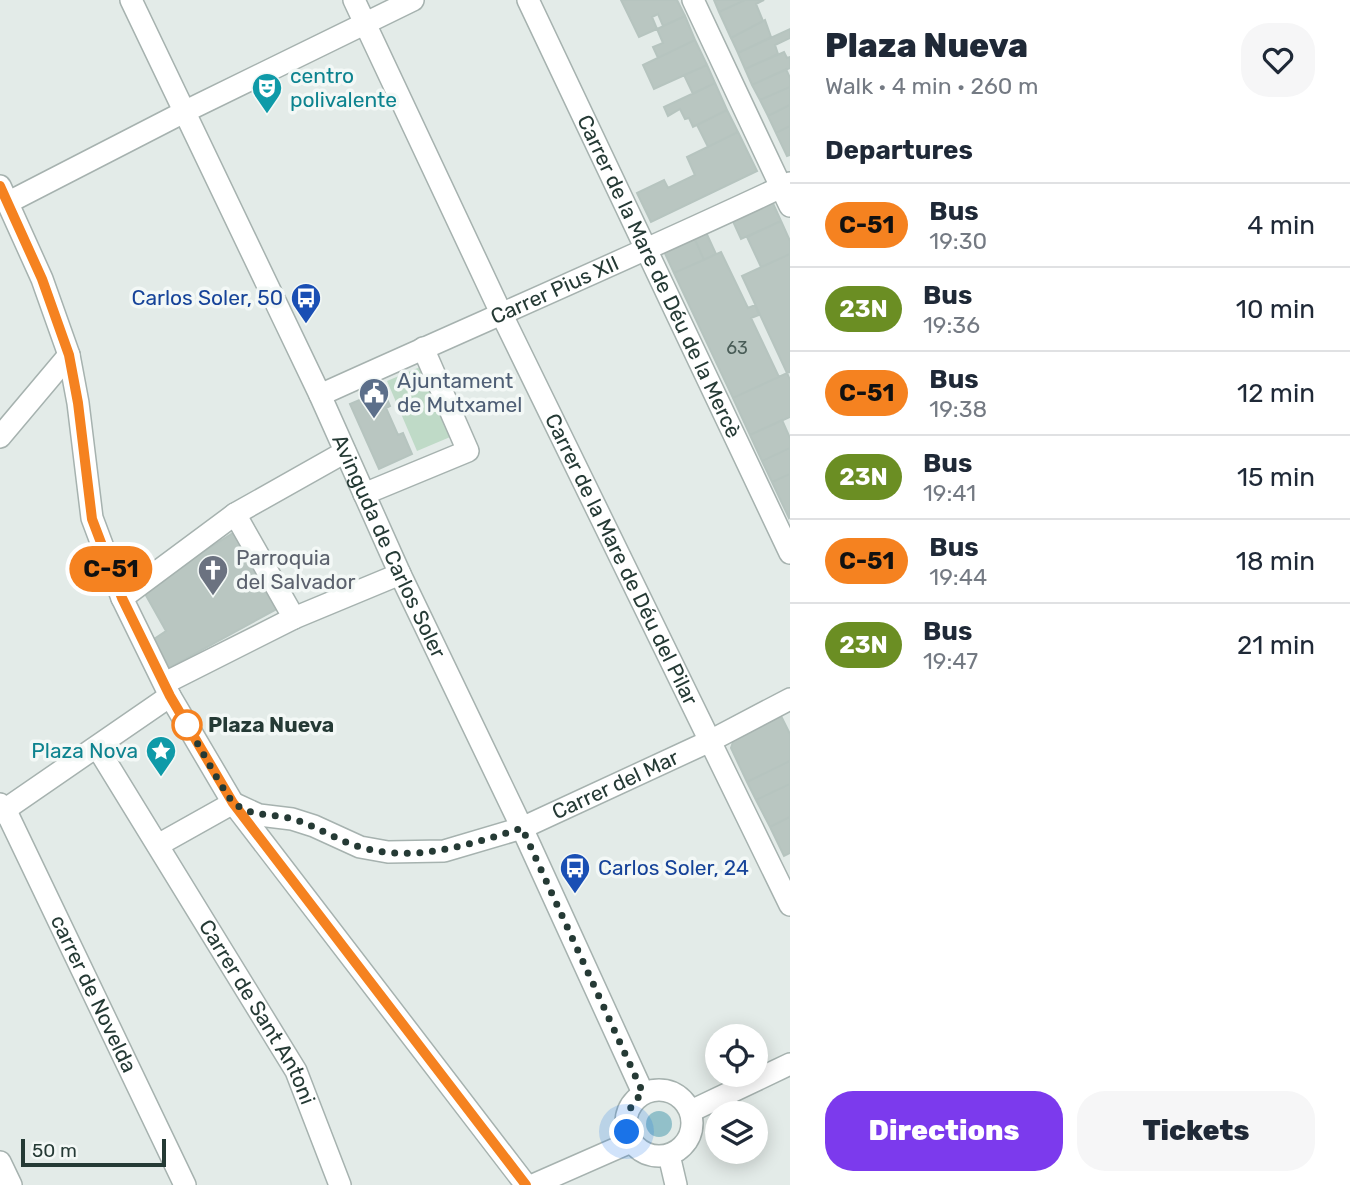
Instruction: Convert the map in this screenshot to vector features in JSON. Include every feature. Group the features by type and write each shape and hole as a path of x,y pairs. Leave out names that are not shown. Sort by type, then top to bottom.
{"street":[{"name":"Avinguda de Carlos Soler","path":"131,0 320,395 400,574 522,828 643,1093"},
{"name":"Carrer de la Mare de Déu del Pilar","path":"354,0 501,313 790,905"},
{"path":"413,0 184,112 4,194 42,279 69,355 78,403 92,519 122,598 168,690 233,803 526,1185"},
{"name":"Carrer de la Mare de Déu de la Mercè","path":"528,0 790,554"},
{"path":"693,0 787,192"},
{"name":"Carrer Pius XII","path":"320,395 501,313 787,192"},
{"path":"364,494 468,451 423,348"},
{"path":"0,437 69,355"},
{"path":"122,598 235,514 345,452"},
{"path":"235,514 294,618"},
{"path":"2,808 97,747 168,690 294,618 400,574"},
{"name":"Carrer del Mar","path":"233,803 259,815 292,818 360,847 388,852 444,851 522,828 710,741 790,699"},
{"name":"Carrer de Sant Antoni","path":"97,747 296,1071 340,1185"},
{"path":"158,845 233,803"},
{"name":"carrer de Novelda","path":"2,808 185,1185"},
{"path":"691,1111 790,1064"},
{"path":"665,1090 676,1094 685,1101 691,1111 691,1136 682,1148 668,1155 654,1156 641,1152 631,1142 627,1132 628,1110 643,1093 665,1090"},
{"path":"533,1185 631,1142"},
{"path":"668,1155 676,1185"},
{"path":"0,1162 11,1185"}],"green space":[{"path":"432,362 462,432 417,451 387,381"}],"water":[{"path":"659,1111 668,1115 672,1124 668,1133 659,1137 650,1133 646,1124 650,1115"}],"building":[{"path":"621,0 677,0 685,16 663,26 658,14 652,17 657,29 639,37"},
{"path":"714,0 745,0 719,12"},
{"path":"745,0 764,0 756,4 763,21 731,38 719,12"},
{"path":"685,16 695,40 658,58 653,47 663,43 657,29"},
{"path":"765,20 771,37 738,53 731,38"},
{"path":"790,29 790,38 775,45 778,54 745,69 738,53"},
{"path":"695,40 707,65 654,89 643,65"},
{"path":"784,52 787,58 790,57 790,68 752,85 745,69"},
{"path":"707,65 715,83 693,94 684,75"},
{"path":"786,69 790,87 760,100 752,85"},
{"path":"715,83 727,110 693,127 680,109 668,116 664,107"},
{"path":"790,87 790,105 768,116 760,100"},
{"path":"790,105 790,126 776,133 768,116"},
{"path":"727,110 738,132 708,147 697,125"},
{"path":"790,126 790,155 787,156 776,133"},
{"path":"738,132 757,171 651,222 637,193 664,180 668,188 695,175 687,157"},
{"path":"771,199 781,221 741,239 731,217"},
{"path":"781,221 790,241 790,254 761,267 747,237"},
{"path":"704,228 716,254 704,260 692,233"},
{"path":"692,233 704,260 674,273 662,247"},
{"path":"721,252 748,308 755,305 759,315 751,318 779,377 733,398 674,273"},
{"path":"790,254 790,372 787,373 742,276"},
{"path":"787,373 790,380 790,417 750,435 733,398"},
{"name":"Ajuntament de Mutxamel","path":"383,390 390,406 386,408 398,435 403,433 412,454 379,469 350,404"},
{"path":"782,420 790,438 790,448 762,461 750,435"},
{"path":"790,448 790,474 772,482 762,461"},
{"path":"790,474 790,517 789,518 772,482"},
{"name":"Parroquia del Salvador","path":"241,528 284,605 169,668 154,639 166,631 143,590"},
{"path":"781,716 790,734 790,761 747,782 731,748 734,739"},
{"path":"790,761 790,784 756,800 747,782"},
{"path":"790,784 790,817 770,827 756,800"},
{"path":"790,817 790,853 784,856 770,827"}],"bus line":[{"name":"C-51","path":"0,186 42,279 69,355 78,403 92,519 122,598 170,696 233,803 526,1185"}],"place":[{"name":"centro polivalente","path":"267,115"},
{"name":"Carlos Soler, 50","path":"306,325"},
{"name":"Ajuntament de Mutxamel","path":"374,420"},
{"name":"Parroquia del Salvador","path":"213,597"},
{"name":"Plaza Nueva","path":"187,725"},
{"name":"Plaza Nova","path":"161,778"},
{"name":"Carlos Soler, 24","path":"575,895"}],"route":[{"path":"187,725 183,718 233,803 259,815 292,818 360,847 388,852 444,851 522,828 643,1093 628,1110 627,1132"}]}
